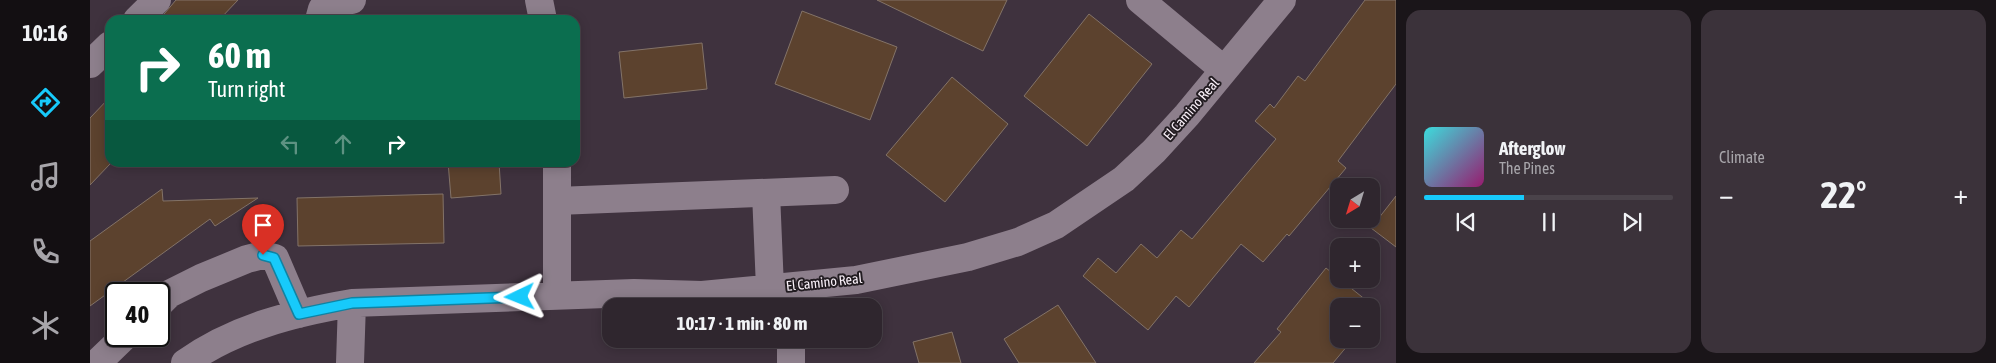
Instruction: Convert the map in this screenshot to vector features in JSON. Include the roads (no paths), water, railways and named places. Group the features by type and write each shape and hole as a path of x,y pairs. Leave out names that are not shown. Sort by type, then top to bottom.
{"street":[{"path":"142,15 157,0"},
{"path":"321,15 322,8 332,3 352,0"},
{"path":"539,0 542,15"},
{"path":"1140,0 1224,70"},
{"name":"El Camino Real","path":"185,363 205,349 230,336 299,314 352,303 634,293 702,295 783,294 968,257 1018,242 1056,225 1124,179 1154,151 1282,0"},
{"path":"90,64 105,50"},
{"path":"557,295 558,167"},
{"path":"557,202 835,190"},
{"path":"766,193 783,294"},
{"path":"170,294 201,278 263,255 274,258 299,314"},
{"path":"350,363 352,303"},
{"path":"97,363 114,347"},
{"path":"791,348 791,363"}]}
